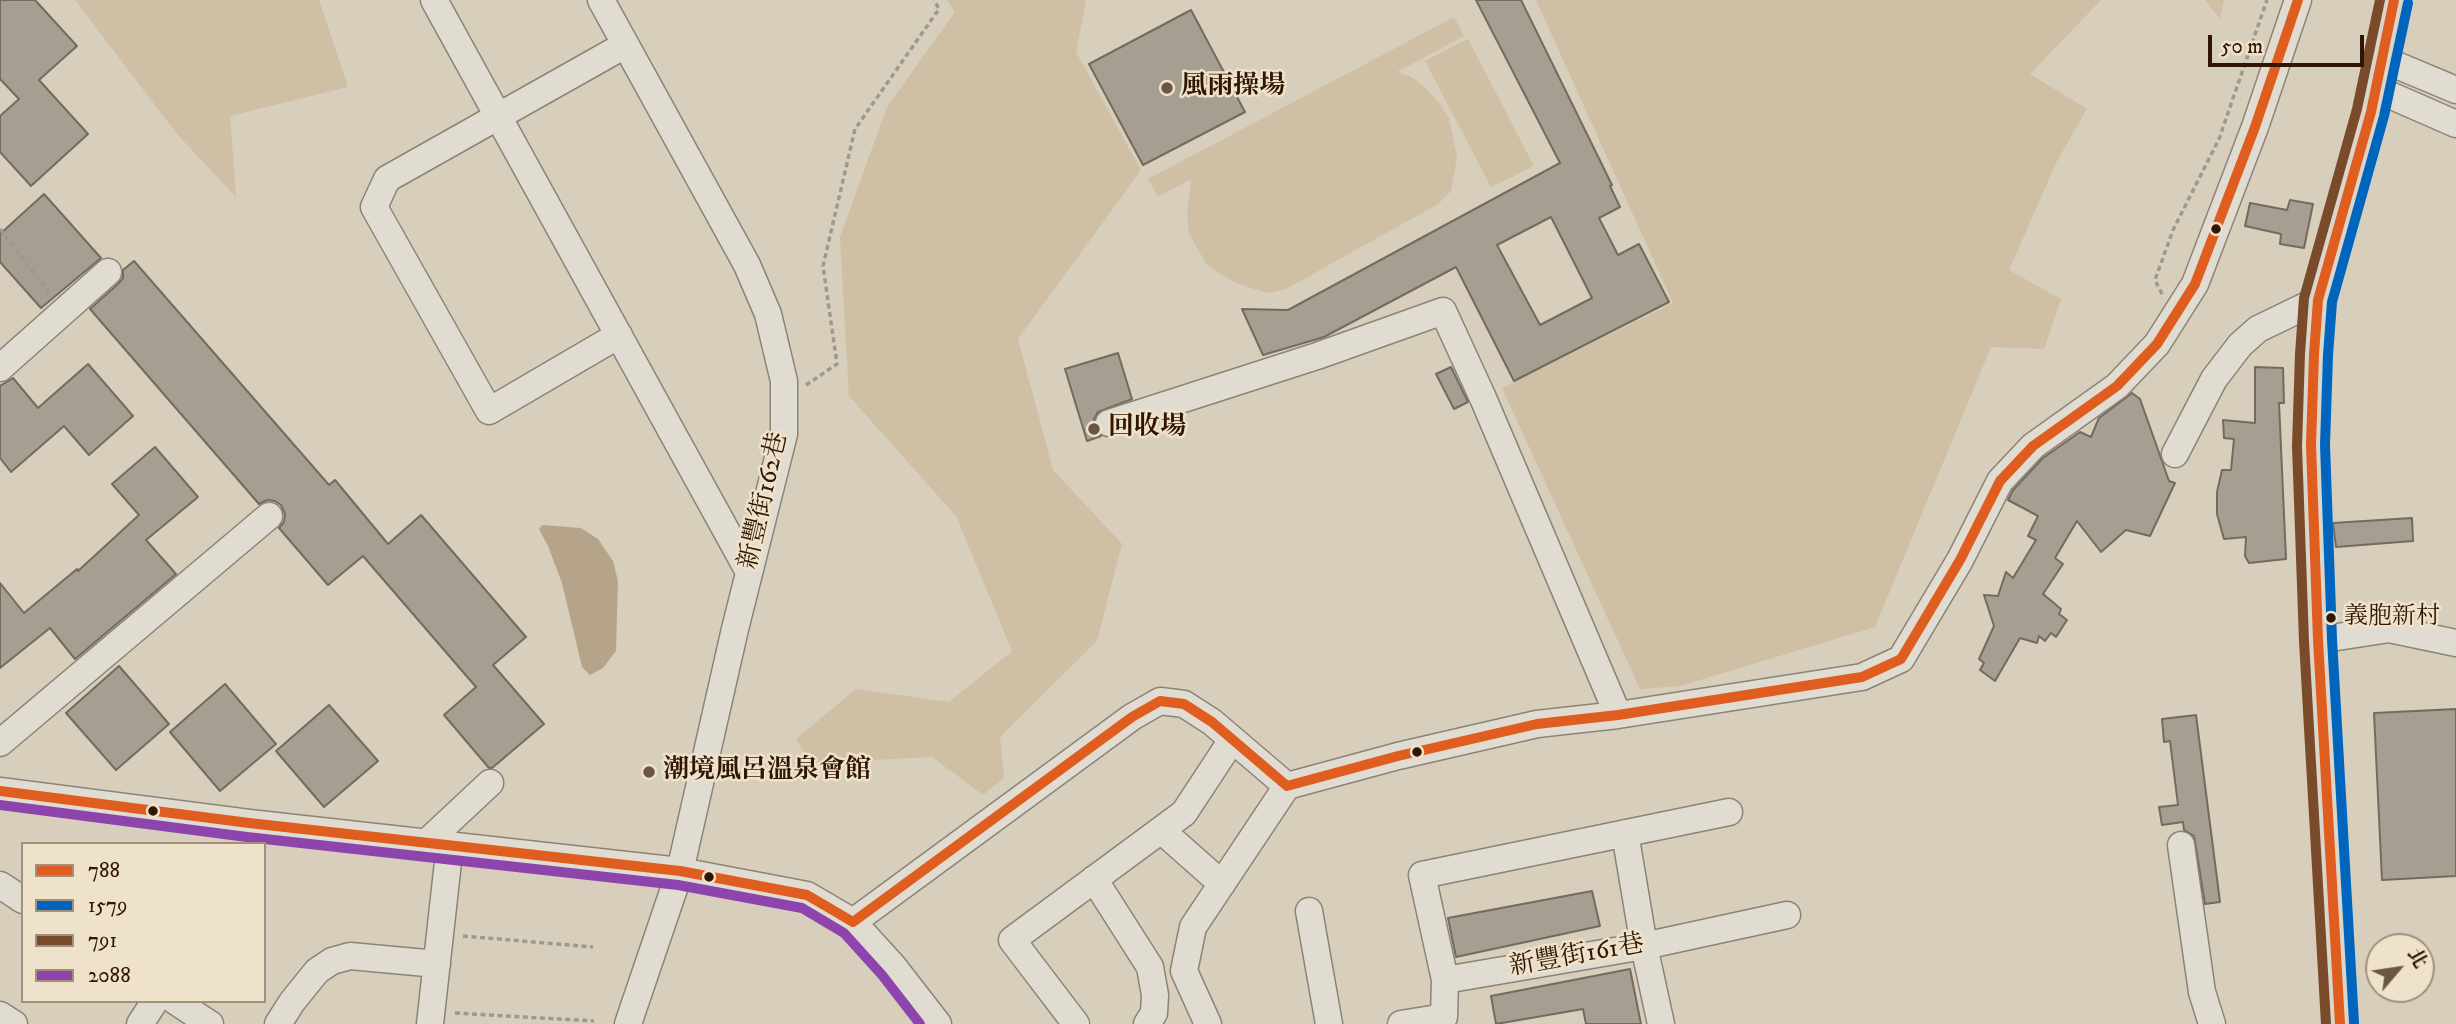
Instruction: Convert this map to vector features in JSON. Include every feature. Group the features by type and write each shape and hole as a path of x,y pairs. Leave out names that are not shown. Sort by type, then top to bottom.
{"main road":[{"path":"2340,1024 2318,640 2311,445 2318,300 2379,74 2394,0"}],"street":[{"path":"434,0 749,572"},
{"name":"新豐街162巷","path":"601,0 747,265 768,314 784,381 783,434 680,871 628,1024"},
{"path":"1208,1024 1184,971 1193,928 1287,786 1398,756 1537,724 1618,715 1862,677 1900,659 1960,560 2000,481 2033,446 2117,386 2157,344 2195,284 2255,127 2298,0"},
{"path":"619,335 489,411 374,207 387,179 625,45"},
{"path":"2379,74 2456,90"},
{"path":"2379,74 2456,124"},
{"path":"0,368 108,272"},
{"path":"2175,454 2214,379 2240,345 2258,329 2318,300"},
{"path":"1109,423 1317,356 1443,311 1483,398 1618,715"},
{"path":"0,743 269,516"},
{"path":"2318,640 2389,629 2456,643"},
{"path":"853,922 1132,717 1160,701 1184,704 1212,722 1287,786"},
{"path":"1076,1024 1012,940 1184,813 1232,740"},
{"path":"431,1018 440,934 439,843 490,783"},
{"path":"0,791 246,833 439,843 680,871 807,895 853,922 893,966 938,1024"},
{"path":"1401,1024 1446,1020 1445,980 1422,875 1728,812"},
{"path":"1161,830 1222,884"},
{"path":"1625,833 1644,946 1661,1024"},
{"path":"2181,845 2202,992 2212,1024"},
{"path":"1094,879 1150,967 1156,995 1154,1013 1147,1024"},
{"path":"0,885 21,899"},
{"path":"1309,911 1329,1024"},
{"name":"新豐街161巷","path":"1445,980 1644,946 1787,915"},
{"path":"278,1024 317,971 332,961 350,956 437,964"},
{"path":"140,1024 154,1003"},
{"path":"178,1003 210,1024"},
{"path":"0,1015 14,1024"}],"path":[{"path":"784,400 837,364 823,266 855,129 939,9 934,0"},
{"path":"2173,318 2155,280 2173,230 2219,139 2267,0"},
{"path":"0,229 64,311"},
{"path":"440,934 593,947"},
{"path":"431,1018 594,1021"}],"shaded area":[{"path":"75,0 319,0 348,87 230,116 236,197 177,134"},
{"path":"947,0 1086,0 1076,52 1141,170 1018,339 1053,470 1122,544 1097,641 1000,737 1004,778 983,795 932,757 810,763 796,739 856,689 949,702 1012,651 956,516 849,396 840,237 887,107 955,12"},
{"path":"1536,0 2101,0 2030,74 2087,109 2057,161 2009,270 2061,299 2044,349 1991,347 1875,627 1680,686 1640,689 1502,388 1673,303"},
{"path":"2205,0 2224,0 2220,19"},
{"path":"1454,17 1464,36 1397,72 1410,76 1425,87 1449,119 1457,157 1451,191 1438,204 1286,289 1269,293 1251,288 1235,283 1207,265 1189,234 1187,213 1191,179 1158,197 1148,179"},
{"path":"1468,39 1534,166 1491,187 1425,61"},
{"path":"542,525 581,528 598,539 613,561 618,581 616,651 603,668 590,675 582,667 562,583 539,529"}],"building":[{"path":"0,0 35,0 77,46 39,80 88,134 31,186 0,152 0,116 19,99 0,79"},
{"path":"1476,0 1521,0 1612,185 1610,186 1620,207 1599,218 1618,255 1639,244 1669,302 1514,381 1456,267 1324,337 1263,355 1242,309 1288,310 1560,163","holes":["1551,217 1592,298 1540,325 1497,245"]},
{"name":"風雨操場","path":"1191,10 1245,112 1143,165 1089,64"},
{"path":"44,194 101,258 41,308 0,262 0,234"},
{"path":"2290,200 2313,204 2304,248 2280,244 2281,234 2245,226 2250,203 2287,210"},
{"path":"134,261 329,485 335,480 388,544 421,515 526,637 493,665 544,724 492,768 489,768 444,715 476,687 363,556 328,585 279,528 284,522 285,514 281,505 267,500 259,504 90,309 118,284 123,278 123,270"},
{"path":"1118,353 1132,399 1098,412 1094,427 1101,436 1087,441 1065,369"},
{"path":"88,364 133,416 89,455 64,426 11,472 0,458 0,386 13,378 38,408"},
{"path":"1451,367 1468,402 1454,409 1436,374"},
{"path":"2255,367 2283,368 2284,403 2279,403 2286,559 2249,563 2245,556 2246,537 2224,539 2217,514 2217,492 2222,470 2231,470 2234,439 2224,438 2223,420 2255,423"},
{"path":"2132,393 2140,399 2169,481 2175,483 2150,536 2126,530 2101,552 2077,521 2055,558 2063,564 2043,594 2061,609 2059,614 2067,620 2056,637 2051,633 2045,641 2039,636 2037,643 2020,638 1995,681 1980,670 1984,663 1979,659 1994,626 1984,595 1998,596 2006,572 2013,578 2036,540 2028,536 2038,516 2008,500 2013,490 2043,458 2080,432 2091,437 2099,418"},
{"path":"155,447 198,497 146,540 176,574 75,659 50,628 0,668 0,583 24,613 77,569 78,571 139,515 112,484"},
{"path":"2412,518 2413,541 2336,547 2333,523"},
{"path":"119,666 169,724 116,770 66,713"},
{"path":"225,684 276,744 220,791 170,732"},
{"path":"329,705 378,761 324,807 276,751"},
{"path":"2456,709 2456,876 2382,880 2374,713"},
{"path":"2196,715 2220,902 2205,904 2194,836 2184,830 2183,822 2162,825 2159,807 2178,805 2170,741 2164,742 2162,719"},
{"path":"1592,891 1600,926 1456,957 1448,918"},
{"path":"1630,969 1641,1024 1586,1024 1583,1009 1496,1024 1491,996"}],"transit line":[{"name":"788","path":"853,922 1132,717 1160,701 1184,704 1212,722 1287,786 1398,756 1537,724 1618,715 1862,677 1901,659 1960,560 2000,481 2033,446 2117,386 2157,344 2195,284 2255,127 2298,0"},
{"name":"791","path":"2326,1024 2304,641 2297,446 2300,354 2304,298 2357,109 2380,0"},
{"name":"788","path":"2340,1024 2318,640 2311,445 2314,354 2318,300 2371,112 2394,0"},
{"name":"1579","path":"2354,1023 2332,639 2325,445 2328,355 2332,302 2384,116 2408,3"},
{"name":"788","path":"0,791 249,823 680,871 807,895 853,922"},
{"name":"2088","path":"0,805 247,837 678,885 802,908 844,933 882,975 920,1024"}],"place":[{"name":"風雨操場","path":"1167,88"},
{"name":"回收場","path":"1094,429"},
{"name":"義胞新村","path":"2331,618"},
{"name":"潮境風呂溫泉會館","path":"649,772"}]}
